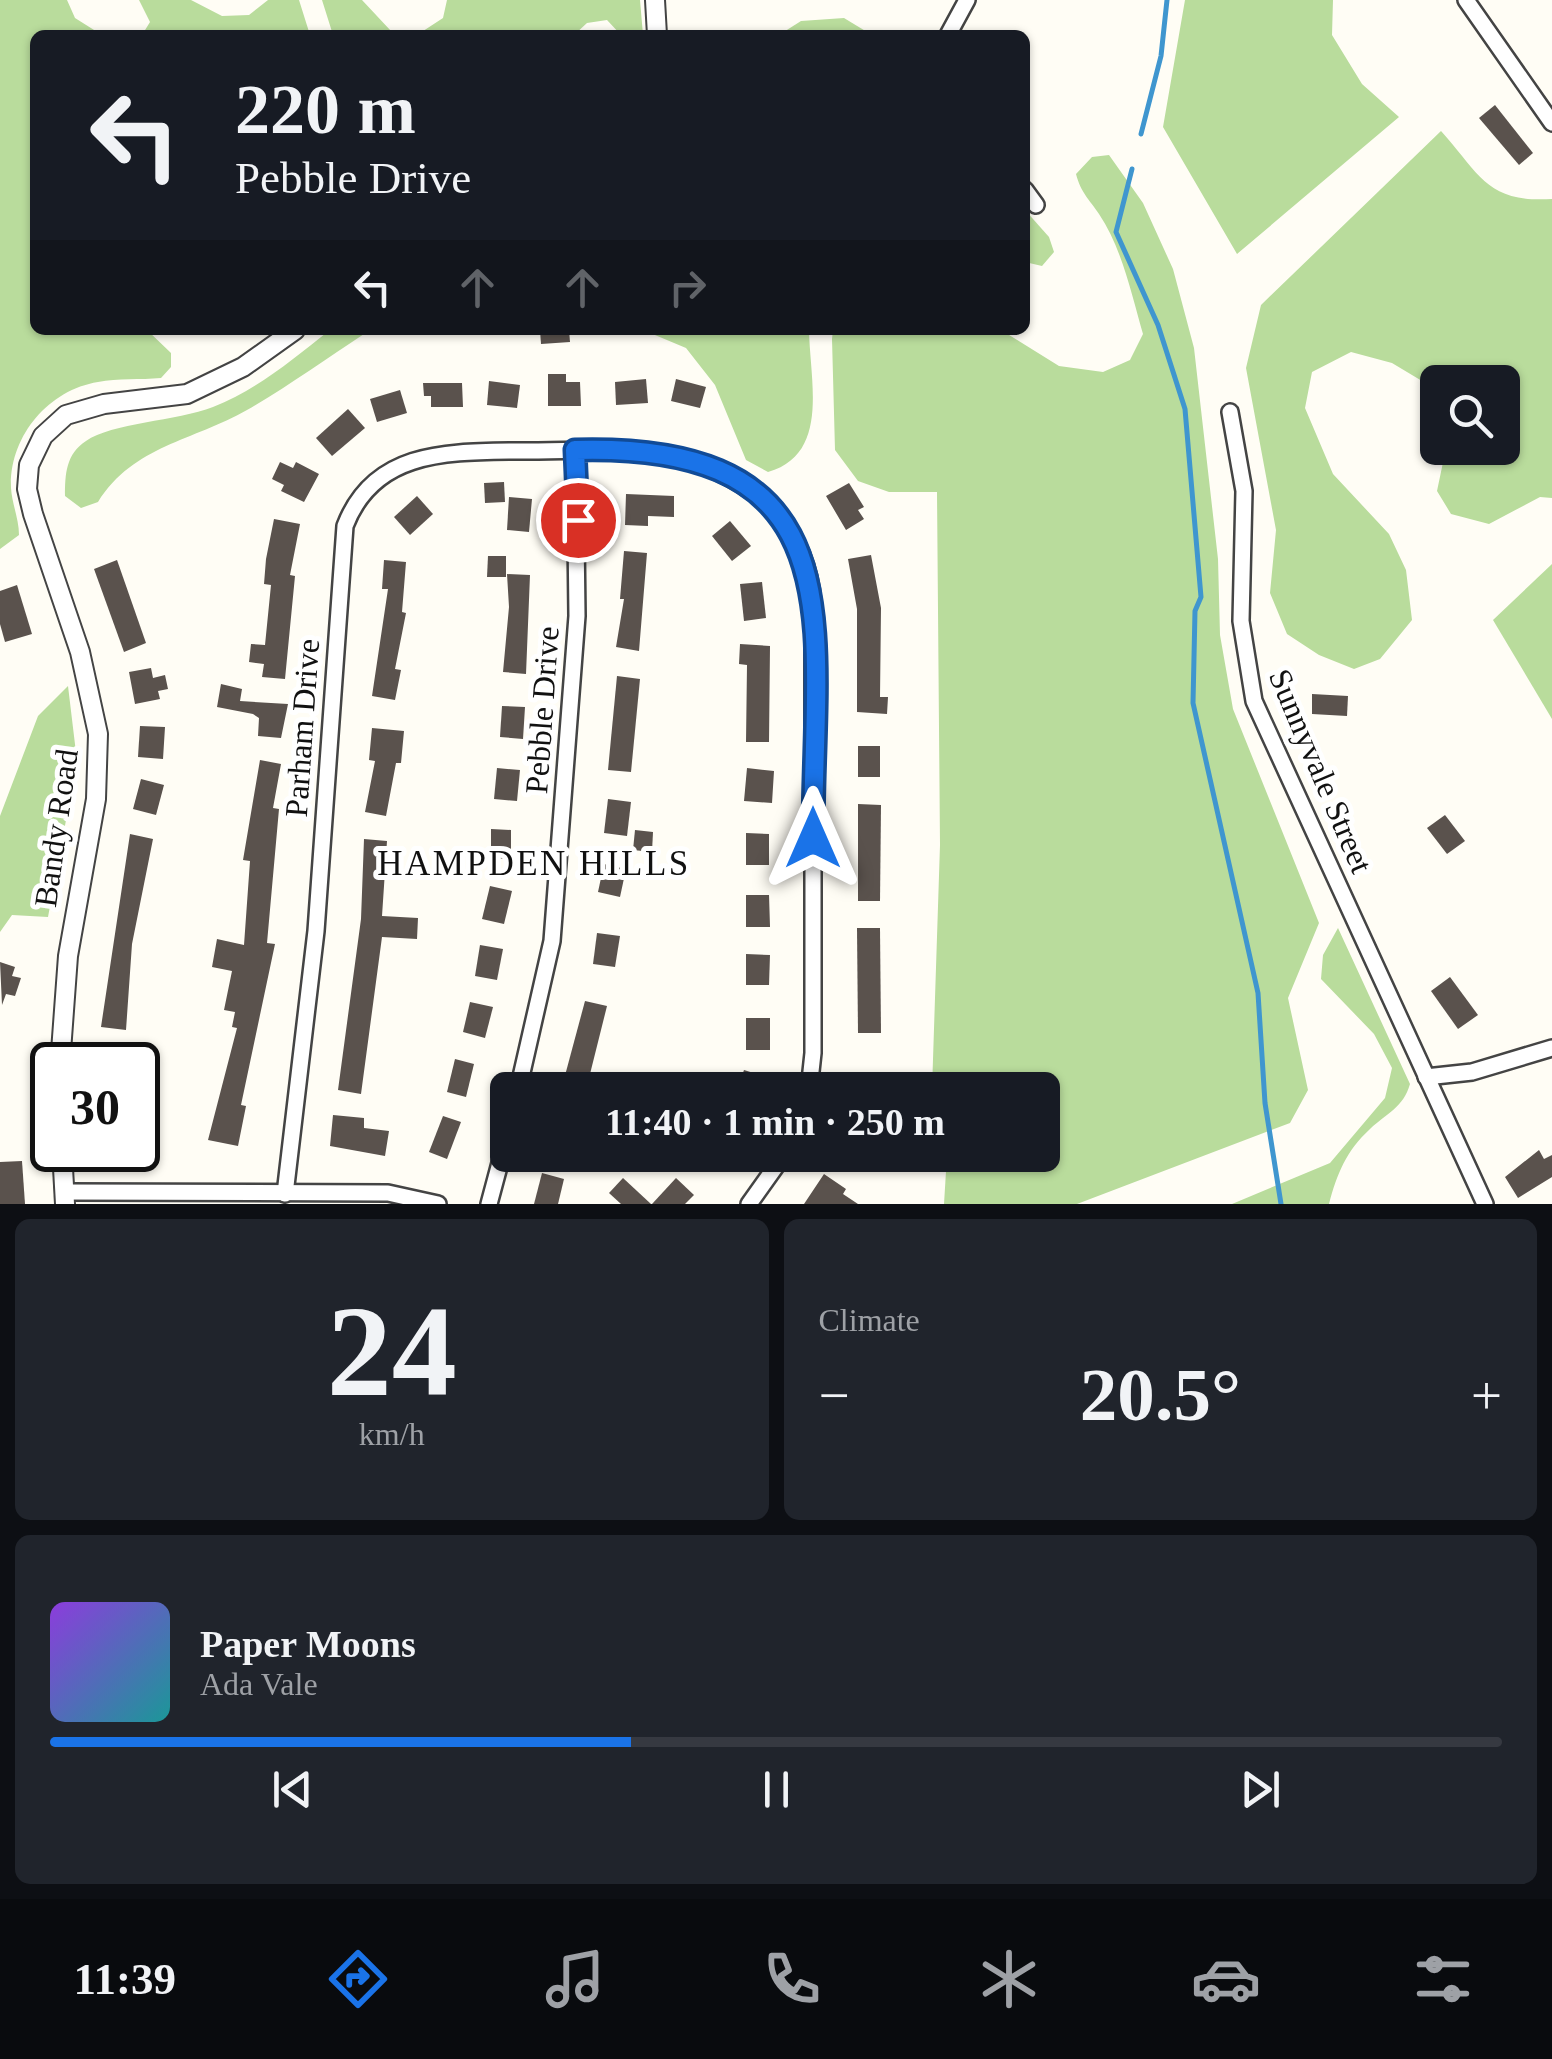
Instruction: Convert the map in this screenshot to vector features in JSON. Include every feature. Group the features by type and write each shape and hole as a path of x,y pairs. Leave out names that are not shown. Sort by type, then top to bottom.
{"street":[{"path":"655,0 657,30"},
{"path":"951,30 967,0"},
{"path":"1466,0 1552,123"},
{"path":"1030,197 1036,205"},
{"name":"Bandy Road","path":"62,1042 68,956 96,799 98,734 80,652 27,489 34,452 42,436 66,415 104,404 187,394 243,367 288,335"},
{"name":"Sunnyvale Street","path":"1230,412 1244,491 1241,622 1254,701 1485,1204"},
{"name":"Pebble Drive","path":"522,1072 552,941 577,616 575,450"},
{"name":"Parham Drive","path":"285,1194 316,931 342,547 352,509 384,474 422,455 575,450 659,452 719,470 767,502 793,535 805,562 813,603 810,1072"},
{"path":"1426,1078 1472,1072 1552,1048"},
{"path":"63,1172 65,1198 388,1193 438,1204"},
{"path":"489,1204 498,1172"},
{"path":"749,1204 772,1172"}],"green space":[{"path":"0,0 67,0 75,18 94,30 30,30 30,335 152,335 171,353 171,367 161,378 106,381 80,387 63,395 35,419 24,434 12,469 19,535 0,549"},
{"path":"139,0 191,0 222,16 249,15 268,0 299,0 308,30 145,30 150,22"},
{"path":"322,0 362,0 390,30 331,30"},
{"path":"447,0 640,0 643,30 616,30 607,20 587,23 579,30 425,30 443,18"},
{"path":"1185,0 1333,0 1332,35 1362,84 1399,117 1237,254 1163,127"},
{"path":"844,18 864,30 787,30 801,21"},
{"path":"1441,131 1486,183 1498,191 1530,199 1552,199 1552,498 1540,497 1489,524 1451,514 1437,491 1442,465 1520,465 1520,365 1420,365 1420,380 1392,363 1351,352 1312,372 1305,408 1333,474 1389,534 1406,570 1412,620 1380,659 1354,669 1319,655 1287,634 1270,593 1276,530 1246,368 1261,305"},
{"path":"1109,155 1143,203 1173,269 1194,348 1218,559 1220,635 1233,709 1319,923 1288,998 1308,1090 1290,1123 1077,1204 944,1204 946,1172 1060,1172 1060,1072 933,1072 940,845 937,492 889,492 858,481 835,450 832,335 1009,335 1059,366 1103,372 1130,360 1143,334 1130,288 1114,242 1076,174 1092,157"},
{"path":"1030,216 1049,237 1054,252 1042,266 1030,263"},
{"path":"323,335 362,335 247,410 147,456 113,483 98,502 81,508 65,496 71,458 86,441 111,430 213,407 274,373"},
{"path":"655,335 809,335 812,414 801,450 788,463 768,472 746,460 715,385 686,348"},
{"path":"1552,564 1552,719 1493,620"},
{"path":"68,686 77,761 48,917 12,915 0,932 0,816 38,716"},
{"path":"1338,928 1410,1084 1407,1092 1399,1105 1370,1129 1349,1154 1329,1204 1232,1204 1330,1163 1385,1098 1392,1068 1374,1034 1321,979 1323,955"}],"building":[{"path":"1495,105 1533,153 1519,165 1479,118"},
{"path":"540,335 569,335 570,342 541,344"},
{"path":"548,374 566,374 566,382 580,382 581,406 548,406"},
{"path":"646,379 648,403 616,405 615,382"},
{"path":"676,379 706,387 700,408 671,401"},
{"path":"489,381 520,385 517,408 487,405"},
{"path":"423,383 462,383 463,407 431,407 431,396 424,396"},
{"path":"400,390 407,413 377,422 370,399"},
{"path":"348,409 365,428 332,456 316,438"},
{"path":"280,462 293,468 296,462 319,474 304,502 281,491 284,485 272,479"},
{"path":"504,482 505,502 485,503 484,483"},
{"path":"849,483 864,507 858,510 864,519 846,530 826,496"},
{"path":"626,494 674,496 674,517 648,516 648,526 625,525"},
{"path":"417,496 433,514 410,535 394,517"},
{"path":"509,497 532,499 529,532 507,530"},
{"path":"274,519 300,524 290,575 295,576 285,679 262,677 264,664 249,662 251,644 265,645 271,585 264,584"},
{"path":"730,521 751,546 732,561 712,536"},
{"path":"624,551 647,553 639,651 616,647 624,599 620,599"},
{"path":"871,555 881,608 880,697 888,697 887,714 857,712 857,609 848,559"},
{"path":"488,556 506,556 506,577 487,577"},
{"path":"117,560 146,643 124,652 94,569"},
{"path":"384,560 406,562 402,612 406,613 395,669 401,670 395,700 372,696 388,589 382,589"},
{"path":"507,574 530,575 526,674 503,672 509,607"},
{"path":"762,582 766,618 744,621 740,584"},
{"path":"17,585 32,634 5,642 0,624 0,591"},
{"path":"740,644 770,646 769,742 746,742 747,665 739,664"},
{"path":"151,668 153,678 165,675 168,689 158,691 160,699 135,704 129,672"},
{"path":"617,676 640,679 631,772 608,770"},
{"path":"221,684 242,689 240,701 288,704 281,738 258,736 259,718 253,714 217,707"},
{"path":"1312,694 1348,696 1347,716 1312,714"},
{"path":"502,706 525,707 523,739 500,737"},
{"path":"140,726 165,727 163,759 138,757"},
{"path":"372,728 404,731 401,763 396,763 386,816 365,812 375,761 369,760"},
{"path":"858,746 880,746 880,777 858,777"},
{"path":"260,760 281,764 273,808 279,809 267,943 275,944 241,1105 246,1106 238,1146 208,1140 237,1028 232,1027 235,1012 224,1010 232,971 212,967 217,939 244,945 250,861 243,860"},
{"path":"497,768 520,770 517,801 494,799"},
{"path":"747,768 774,771 772,803 744,801"},
{"path":"141,779 164,785 156,815 133,809"},
{"path":"608,799 631,802 627,836 604,833"},
{"path":"858,804 881,805 880,901 858,901"},
{"path":"1445,815 1465,841 1447,854 1427,828"},
{"path":"491,829 511,830 511,859 491,858"},
{"path":"635,830 653,832 652,852 633,850"},
{"path":"746,833 769,834 769,865 746,865"},
{"path":"130,834 153,839 132,944 126,1030 101,1027"},
{"path":"364,839 387,841 382,916 418,918 417,939 382,937 361,1094 338,1090 361,919"},
{"path":"604,864 626,869 620,897 598,892"},
{"path":"490,886 512,891 504,924 482,919"},
{"path":"746,895 769,895 770,927 746,927"},
{"path":"857,928 880,928 881,1033 858,1033"},
{"path":"597,933 620,936 615,967 593,964"},
{"path":"480,945 503,949 497,980 475,976"},
{"path":"746,954 770,955 769,985 746,985"},
{"path":"0,962 15,967 12,976 21,978 15,996 6,994 2,1005"},
{"path":"1450,977 1478,1015 1458,1029 1431,991"},
{"path":"585,1001 607,1006 590,1072 566,1072"},
{"path":"470,1002 493,1007 485,1038 463,1032"},
{"path":"746,1018 770,1018 770,1050 746,1050"},
{"path":"455,1059 474,1064 466,1097 447,1092"},
{"path":"333,1115 364,1118 364,1128 389,1131 385,1156 330,1146"},
{"path":"443,1116 461,1122 447,1159 429,1152"},
{"path":"1539,1150 1544,1159 1552,1155 1552,1177 1518,1198 1505,1177"},
{"path":"22,1161 25,1204 0,1204 0,1162"},
{"path":"542,1173 564,1179 558,1204 534,1204"},
{"path":"824,1174 846,1189 843,1194 858,1204 804,1204"},
{"path":"623,1178 651,1204 621,1204 609,1193"},
{"path":"676,1178 694,1195 685,1204 652,1204"}],"waterway":[{"path":"1141,134 1161,56 1167,0"},
{"path":"1132,169 1116,232 1158,325 1185,409 1201,597 1195,611 1193,703 1258,993 1265,1103 1281,1204"}],"district":[{"name":"HAMPDEN HILLS","path":"534,863"}],"route":[{"path":"578,520 575,450 628,449 689,460 741,481 778,514 793,535 812,584 813,838"}]}
